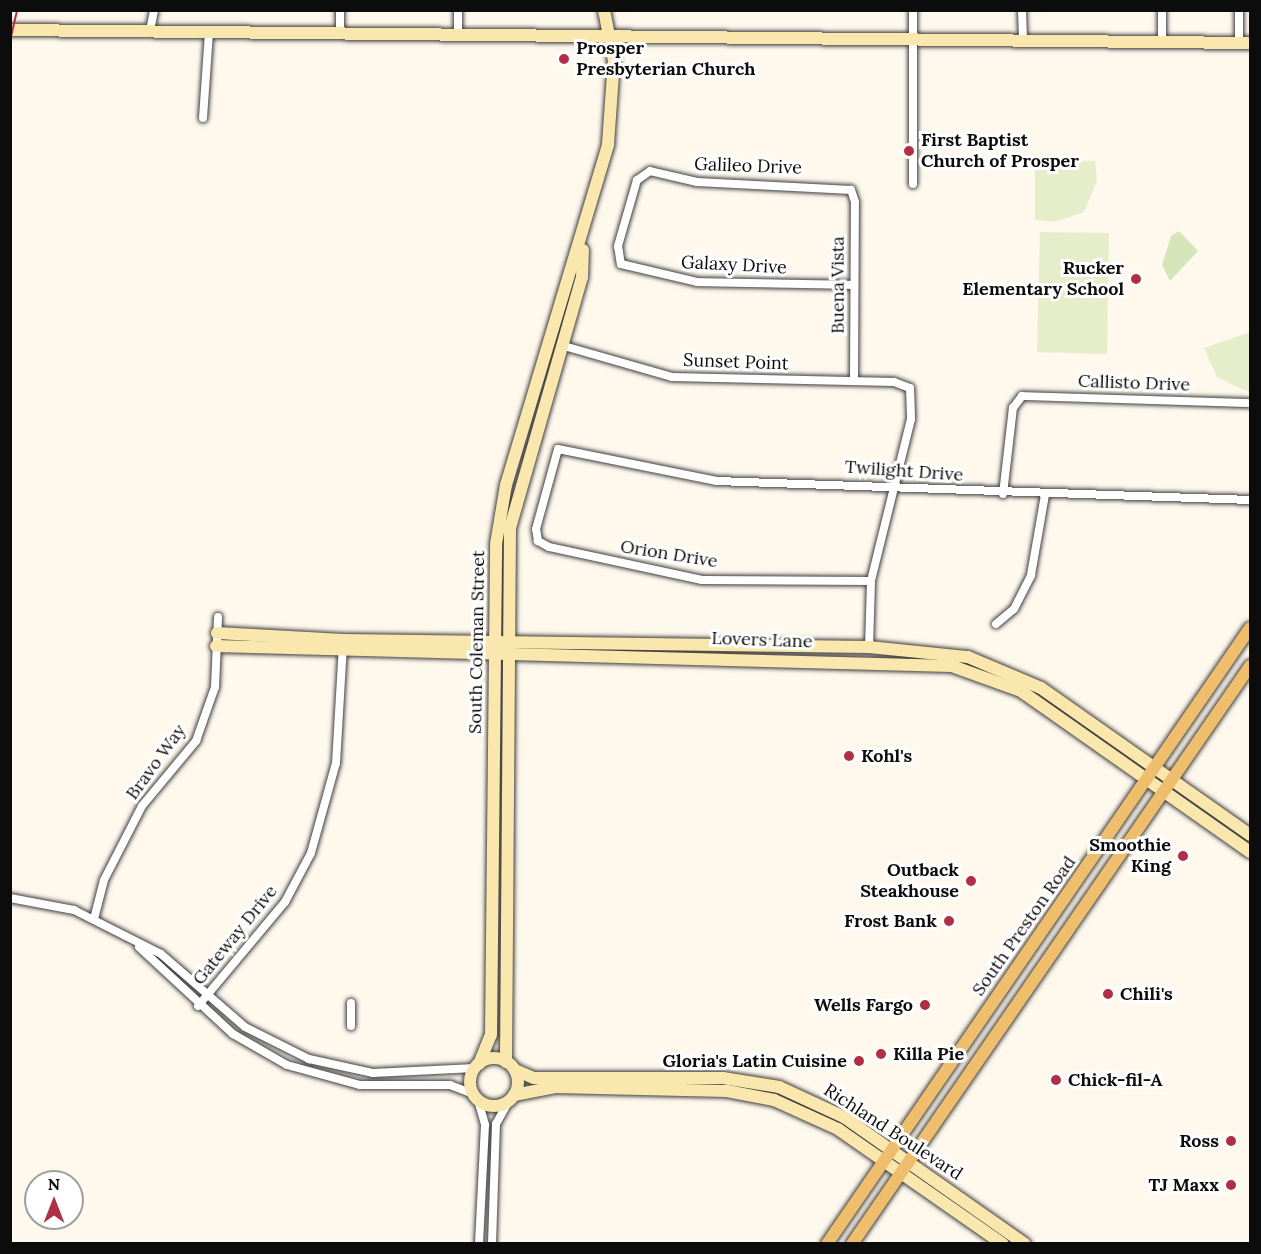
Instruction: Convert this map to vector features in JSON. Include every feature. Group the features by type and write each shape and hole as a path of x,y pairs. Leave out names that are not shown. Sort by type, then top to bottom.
{"main road":[{"name":"South Preston Road","path":"827,1244 1251,628"},
{"name":"South Preston Road","path":"852,1244 1251,666"}],"street":[{"path":"150,31 154,10"},
{"path":"340,10 340,35"},
{"path":"458,10 458,36"},
{"name":"South Coleman Street","path":"477,1066 490,1035 496,544 506,485 584,231 614,110 611,36 604,10"},
{"path":"913,10 913,184"},
{"path":"1022,10 1023,39"},
{"path":"1162,10 1162,42"},
{"path":"10,30 1245,43 1239,10"},
{"path":"203,118 209,32"},
{"name":"Galileo Drive","path":"617,259 637,180 644,172 697,182 837,185 851,190"},
{"name":"Buena Vista","path":"851,190 854,381"},
{"name":"South Coleman Street","path":"510,1066 504,982 510,528 582,277 584,231"},
{"name":"Galaxy Drive","path":"617,259 640,271 697,282 854,285"},
{"path":"550,341 564,346"},
{"name":"Sunset Point","path":"564,346 672,377 894,381 910,388 911,419 894,488"},
{"name":"Callisto Drive","path":"1004,494 1018,398 1251,403"},
{"name":"Twilight Drive","path":"538,541 558,449 717,481 1004,494 1251,500"},
{"path":"868,660 871,582 894,488"},
{"path":"996,624 1014,609 1031,575 1045,495"},
{"name":"Orion Drive","path":"538,541 597,559 702,580 871,582"},
{"name":"Bravo Way","path":"94,919 104,880 142,806 196,741 215,687 218,617"},
{"name":"Lovers Lane","path":"216,639 343,645 657,650 922,662 987,676 1021,690 1251,852"},
{"name":"Gateway Drive","path":"198,1006 285,902 311,853 336,763 343,645"},
{"name":"Lovers Lane","path":"657,650 869,647 958,655 1018,676 1251,836"},
{"path":"492,811 506,811"},
{"path":"10,897 94,919 139,947 198,1006 249,1045 302,1071 360,1085 450,1085 493,1106 511,1098"},
{"path":"139,947 161,954 206,996 261,1038 327,1065 384,1074 477,1066 494,1058 510,1066 511,1098 496,1124 498,1174 492,1244"},
{"path":"489,982 504,982"},
{"path":"351,1003 351,1026"},
{"path":"477,1066 476,1097 484,1174 479,1244"},
{"name":"Richland Boulevard","path":"510,1066 534,1078 629,1083 727,1092 774,1100 829,1124 1003,1244"},
{"name":"Richland Boulevard","path":"511,1098 555,1087 723,1078 779,1087 829,1108 1025,1244"},
{"path":"484,1174 498,1174"}],"green space":[{"path":"1039,160 1095,161 1097,181 1084,212 1055,222 1035,220 1035,165"},
{"path":"1179,231 1198,251 1170,281 1162,265 1171,236"},
{"path":"1040,232 1109,233 1107,354 1037,352"},
{"path":"1250,332 1250,390 1246,391 1217,377 1204,348"}],"railway":[{"path":"10,41 17,10"}],"place":[{"name":"Prosper Presbyterian Church","path":"564,59"},
{"name":"First Baptist Church of Prosper","path":"909,151"},
{"name":"Rucker Elementary School","path":"1136,279"},
{"name":"Kohl's","path":"849,756"},
{"name":"Smoothie King","path":"1183,856"},
{"name":"Outback Steakhouse","path":"971,881"},
{"name":"Frost Bank","path":"949,921"},
{"name":"Chili's","path":"1108,994"},
{"name":"Wells Fargo","path":"925,1005"},
{"name":"Killa Pie","path":"881,1054"},
{"name":"Gloria's Latin Cuisine","path":"859,1061"},
{"name":"Chick-fil-A","path":"1056,1080"},
{"name":"Ross","path":"1231,1141"},
{"name":"TJ Maxx","path":"1231,1185"}]}
